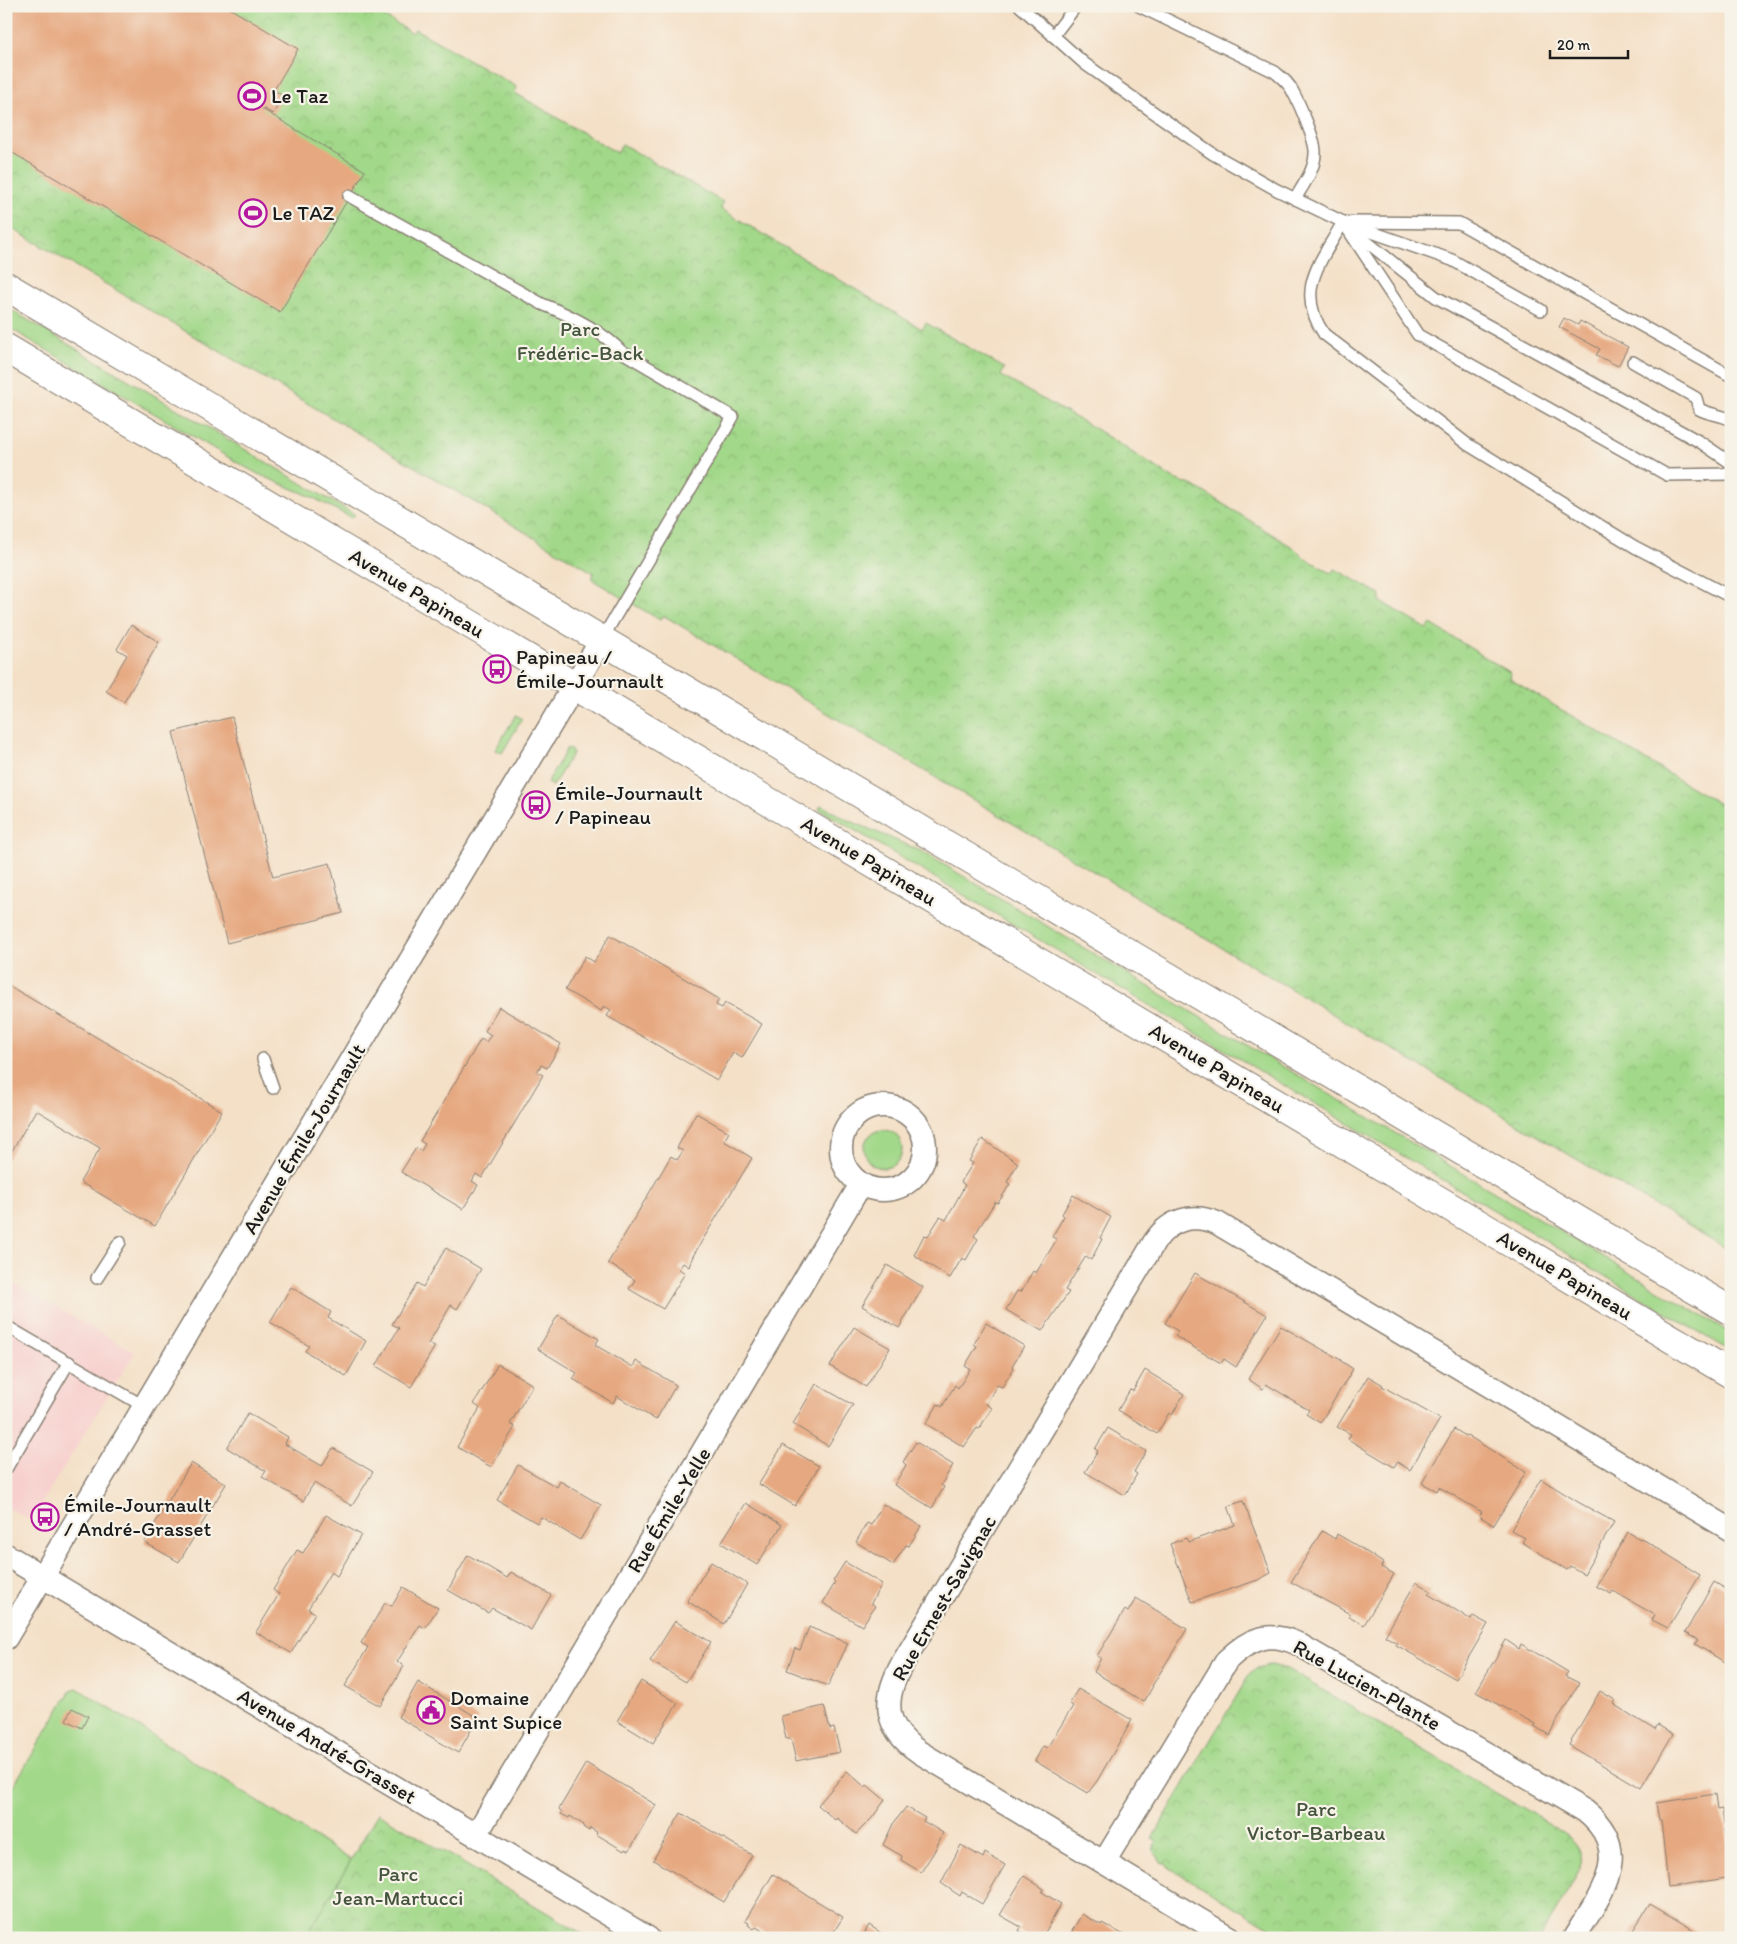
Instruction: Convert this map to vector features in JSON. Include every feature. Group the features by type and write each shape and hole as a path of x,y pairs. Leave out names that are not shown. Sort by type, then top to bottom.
{"main road":[{"path":"6,286 1731,1311"},
{"name":"Avenue Papineau","path":"6,348 1731,1374"}],"street":[{"name":"Avenue Émile-Journault","path":"6,1638 602,639"},
{"name":"Rue Émile-Yelle","path":"476,1835 861,1184"},
{"name":"Rue Ernest-Savignac","path":"1230,1938 909,1745 903,1740 893,1725 890,1716 889,1699 894,1680 902,1664 1155,1241 1165,1229 1184,1218 1202,1218 1226,1228 1731,1530"},
{"name":"Avenue André-Grasset","path":"6,1554 648,1938"},
{"name":"Rue Lucien-Plante","path":"1104,1862 1227,1660 1239,1648 1255,1640 1281,1638 1298,1644 1417,1712 1585,1812 1599,1823 1608,1839 1611,1865 1604,1888 1574,1938"}],"lane":[{"path":"1020,6 1085,64 1213,154 1295,199 1343,222 1452,260 1541,310"},
{"path":"1053,36 1076,6"},
{"path":"1139,6 1274,72 1285,80 1293,92 1314,142 1316,152 1312,169 1295,199"},
{"path":"349,196 542,304 560,311 612,341 622,352 733,417 602,639"},
{"path":"1343,222 1459,222 1731,376"},
{"path":"1343,222 1436,297 1700,442 1731,463"},
{"path":"1343,222 1418,335 1667,475 1731,474"},
{"path":"1343,222 1314,274 1310,288 1310,305 1315,321 1324,334 1467,444 1635,547 1731,597"},
{"path":"1632,362 1696,398 1699,409 1709,415 1721,414 1731,420"},
{"path":"263,1059 273,1088"},
{"path":"97,1278 120,1242"},
{"path":"6,1326 145,1406"},
{"path":"6,1469 69,1362"}],"shaded area":[{"path":"6,1279 135,1352 31,1520 6,1507"}],"green space":[{"name":"Parc Frédéric-Back","path":"6,6 367,6 412,33 415,29 517,87 515,93 617,153 622,144 723,202 721,209 922,329 926,323 1004,368 1001,376 1094,428 1174,479 1194,486 1331,573 1335,569 1381,595 1380,601 1427,629 1431,624 1511,673 1510,679 1731,811 1731,1251 666,617 662,616 660,620 591,579 594,573 6,225"},
{"path":"6,307 355,515 352,518 310,496 258,474 6,326"},
{"path":"516,715 522,719 502,753 495,750"},
{"path":"567,748 573,752 553,786 547,783"},
{"path":"821,805 846,819 921,851 1731,1333 1731,1351 819,809"},
{"path":"883,1130 897,1135 902,1149 897,1163 883,1168 869,1163 864,1149 869,1135"},
{"name":"Parc Victor-Barbeau","path":"1271,1665 1287,1669 1557,1829 1576,1844 1581,1854 1581,1868 1540,1938 1287,1938 1162,1863 1154,1851 1157,1841 1152,1838 1248,1677 1257,1668"},
{"path":"77,1688 351,1860 306,1938 6,1938 6,1798 71,1690"},
{"name":"Parc Jean-Martucci","path":"378,1813 590,1938 306,1938"}],"building":[{"path":"6,6 226,6 298,49 274,90 283,96 273,114 262,109 365,171 280,312 6,149"},
{"path":"1564,318 1578,325 1580,321 1628,347 1618,366 1596,355 1600,349 1559,327"},
{"path":"131,625 159,642 124,702 106,691 127,655 117,649"},
{"path":"232,717 273,877 330,863 343,913 227,943 173,732"},
{"path":"610,935 719,999 716,1005 722,1008 725,1003 762,1024 742,1058 733,1053 717,1080 607,1016 611,1010 604,1006 601,1011 565,990 585,956 594,962"},
{"path":"6,984 222,1111 155,1226 80,1182 100,1148 36,1110 6,1161"},
{"path":"499,1007 561,1044 547,1068 541,1065 537,1072 543,1075 482,1178 476,1174 472,1181 478,1185 463,1209 401,1172 416,1148 421,1151 425,1144 420,1141 481,1039 486,1042 491,1035 485,1031"},
{"path":"696,1113 729,1132 724,1141 752,1158 693,1256 689,1267 683,1263 679,1269 685,1273 663,1309 629,1289 635,1280 608,1263 671,1156 677,1160 683,1151 677,1148"},
{"path":"982,1139 1018,1163 1007,1182 1010,1184 998,1203 995,1202 974,1236 978,1239 966,1260 962,1258 950,1278 914,1255 924,1235 928,1236 940,1217 946,1220 965,1185 961,1182 973,1163 969,1161"},
{"path":"1073,1195 1111,1217 1091,1260 1086,1256 1065,1290 1069,1292 1042,1331 1006,1310 1017,1291 1021,1292 1033,1271 1036,1273 1057,1239 1052,1237"},
{"path":"446,1248 481,1269 457,1309 451,1305 428,1344 435,1346 411,1387 376,1366 399,1328 392,1324 417,1283 423,1287"},
{"path":"887,1265 923,1287 899,1328 862,1306"},
{"path":"1195,1273 1267,1315 1236,1367 1224,1359 1221,1363 1175,1336 1178,1331 1165,1323"},
{"path":"291,1287 331,1312 328,1318 366,1341 346,1376 305,1351 309,1346 270,1322"},
{"path":"558,1315 599,1339 595,1345 633,1367 636,1361 676,1385 656,1420 617,1396 613,1403 573,1379 577,1373 538,1349"},
{"path":"986,1323 1024,1346 1012,1366 1014,1368 1002,1387 997,1385 986,1404 992,1408 979,1429 977,1428 964,1447 926,1424 938,1404 942,1407 955,1385 958,1388 970,1369 965,1366 977,1346 974,1344"},
{"path":"1281,1326 1341,1360 1353,1369 1320,1423 1306,1414 1309,1410 1266,1384 1263,1389 1248,1379"},
{"path":"854,1327 890,1348 866,1387 830,1366"},
{"path":"498,1364 533,1385 510,1424 515,1427 491,1467 457,1447 480,1408 474,1404"},
{"path":"1145,1370 1184,1394 1172,1415 1169,1413 1157,1434 1118,1410 1130,1390 1133,1391"},
{"path":"1368,1376 1440,1419 1410,1470 1397,1462 1394,1467 1348,1439 1351,1434 1337,1427"},
{"path":"816,1384 853,1405 828,1446 793,1424"},
{"path":"248,1413 288,1437 285,1444 322,1466 333,1448 373,1472 352,1506 314,1483 303,1501 262,1477 266,1471 227,1448"},
{"path":"1108,1428 1146,1451 1134,1472 1137,1474 1125,1495 1085,1472 1098,1451 1095,1449"},
{"path":"1454,1429 1467,1435 1526,1472 1494,1525 1479,1516 1482,1512 1439,1487 1437,1491 1422,1483"},
{"path":"916,1442 953,1465 941,1485 944,1487 932,1508 894,1485 906,1465 903,1462"},
{"path":"783,1445 819,1466 795,1506 759,1484"},
{"path":"191,1463 226,1484 179,1562 144,1542"},
{"path":"518,1465 557,1487 560,1481 601,1505 580,1540 541,1517 537,1523 497,1500"},
{"path":"1541,1479 1614,1522 1584,1574 1570,1566 1567,1570 1522,1542 1525,1538 1511,1530"},
{"path":"1243,1501 1271,1573 1258,1580 1192,1602 1170,1544 1186,1538 1188,1542 1235,1525 1228,1506"},
{"path":"746,1503 782,1525 757,1565 721,1543"},
{"path":"883,1504 921,1526 909,1546 906,1545 893,1565 856,1542 867,1523 871,1525"},
{"path":"326,1515 361,1535 337,1576 331,1572 308,1609 315,1613 291,1653 256,1632 279,1594 273,1590 297,1550 303,1553"},
{"path":"1322,1531 1335,1539 1337,1534 1359,1547 1383,1563 1381,1567 1394,1574 1364,1625 1349,1616 1350,1614 1291,1582"},
{"path":"1628,1532 1641,1538 1700,1575 1668,1628 1652,1620 1655,1615 1613,1591 1611,1594 1596,1586"},
{"path":"468,1555 507,1578 511,1572 551,1595 531,1630 492,1608 488,1613 448,1590"},
{"path":"711,1562 747,1584 724,1624 687,1601"},
{"path":"845,1562 882,1584 871,1603 875,1606 862,1626 823,1603 835,1583 833,1581"},
{"path":"1416,1582 1431,1591 1428,1594 1471,1620 1473,1616 1488,1624 1456,1679 1396,1645 1397,1643 1385,1636"},
{"path":"1714,1582 1731,1592 1731,1666 1695,1644 1698,1640 1685,1633"},
{"path":"403,1587 438,1608 425,1628 420,1625 397,1662 404,1666 380,1706 345,1686 368,1647 361,1643 385,1603 392,1606"},
{"path":"1136,1598 1187,1629 1144,1702 1094,1672 1101,1658 1097,1656 1125,1610 1128,1612"},
{"path":"675,1621 711,1642 686,1682 650,1661"},
{"path":"809,1627 848,1643 828,1686 787,1670 795,1648 800,1650"},
{"path":"1506,1640 1519,1649 1521,1644 1568,1672 1565,1676 1579,1683 1549,1735 1534,1726 1535,1724 1476,1692"},
{"path":"641,1681 678,1703 653,1743 617,1721"},
{"path":"418,1682 478,1718 458,1753 398,1717"},
{"path":"1078,1689 1132,1720 1097,1781 1088,1793 1035,1761 1043,1746 1047,1748 1073,1706 1069,1703"},
{"path":"1600,1691 1615,1700 1613,1704 1655,1730 1658,1725 1673,1734 1641,1788 1569,1745"},
{"path":"824,1706 830,1729 834,1728 840,1752 796,1761 791,1739 786,1739 781,1716"},
{"path":"72,1708 88,1716 82,1728 66,1720"},
{"path":"586,1763 656,1805 629,1851 625,1849 624,1851 596,1834 597,1832 590,1828 589,1831 583,1827 584,1825 570,1816 569,1818 561,1814 562,1812 559,1809"},
{"path":"847,1771 865,1787 867,1785 885,1800 872,1818 856,1834 837,1818 835,1820 818,1805"},
{"path":"1715,1794 1717,1810 1722,1809 1730,1862 1725,1863 1727,1878 1668,1887 1661,1820 1659,1820 1656,1803"},
{"path":"906,1807 925,1818 923,1821 943,1833 921,1872 901,1860 902,1856 883,1845 893,1824"},
{"path":"681,1813 752,1855 724,1902 653,1860"},
{"path":"961,1845 983,1858 985,1853 1005,1865 982,1904 962,1892 960,1896 941,1883"},
{"path":"773,1874 843,1917 830,1938 770,1938 771,1936 756,1927 754,1929 748,1925 749,1923 745,1921"},
{"path":"1024,1876 1044,1889 1042,1892 1061,1904 1042,1938 1032,1938 1019,1931 1021,1927 1000,1915"},
{"path":"1650,1904 1704,1936 1628,1938"},
{"path":"1082,1914 1124,1935 1123,1938 1068,1938"},
{"path":"869,1925 889,1938 862,1938"}],"place":[{"name":"Le Taz","path":"252,96"},
{"name":"Le TAZ","path":"253,213"},
{"name":"Papineau / Émile-Journault","path":"497,669"},
{"name":"Émile-Journault / Papineau","path":"536,805"},
{"name":"Émile-Journault / André-Grasset","path":"45,1517"},
{"name":"Domaine Saint Supice","path":"431,1710"}]}
